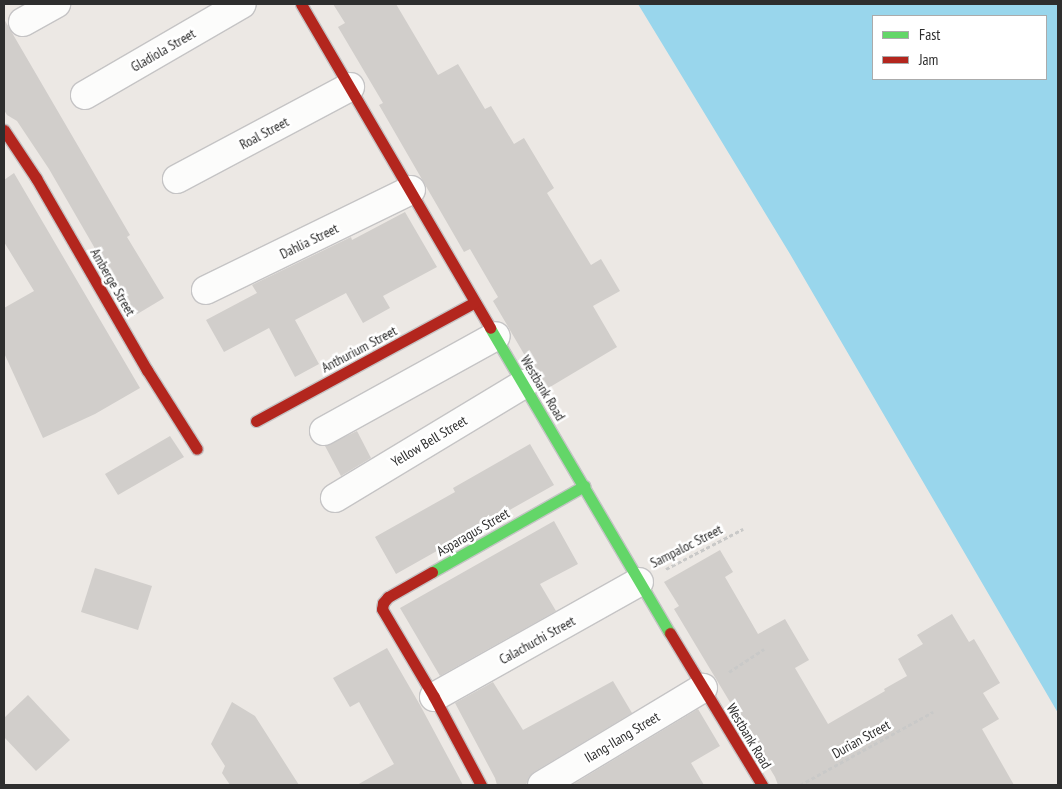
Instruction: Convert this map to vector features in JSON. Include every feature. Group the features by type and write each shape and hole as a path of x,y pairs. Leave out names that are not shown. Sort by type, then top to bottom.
{"street":[{"path":"23,22 56,4"},
{"name":"Gladiola Street","path":"85,96 242,4"},
{"name":"Westbank Road","path":"301,4 639,582 762,785"},
{"name":"Roal Street","path":"177,179 350,87"},
{"name":"Amberge Street","path":"4,130 36,178 142,361 197,449"},
{"name":"Dahlia Street","path":"206,290 411,190"},
{"name":"Anthurium Street","path":"256,421 475,302"},
{"path":"324,431 496,336"},
{"name":"Yellow Bell Street","path":"336,498 524,384"},
{"name":"Asparagus Street","path":"434,697 382,609 388,597 584,486"},
{"name":"Calachuchi Street","path":"434,697 639,582"},
{"name":"Ilang-Ilang Street","path":"542,785 703,688"},
{"path":"434,697 481,785"}],"path":[{"name":"Sampaloc Street","path":"639,582 743,529"},
{"path":"703,688 764,649"},
{"name":"Durian Street","path":"800,785 933,712"}],"water":[{"path":"638,4 1058,4 1058,713 790,254"}],"building":[{"path":"333,4 396,4 438,75 458,64 485,109 491,106 514,144 524,138 554,188 547,193 591,265 601,259 620,291 593,306 617,347 545,390 493,301 498,297 470,249 464,252 379,105 383,103 338,27 345,23"},
{"path":"4,19 130,235 127,237 164,298 134,316 49,169 17,121 7,115 4,110"},
{"path":"14,173 140,388 95,414 43,438 4,353 4,308 34,291 4,242 4,180"},
{"path":"405,212 437,267 383,296 390,308 363,323 346,293 295,320 319,364 295,377 269,328 224,352 206,320 257,293 252,285 351,237 352,240"},
{"path":"357,431 371,458 341,476 325,446"},
{"path":"170,436 184,457 118,495 105,474"},
{"path":"530,444 554,485 396,574 375,537 455,492 453,488"},
{"path":"554,521 578,564 540,584 556,611 440,676 400,608"},
{"path":"720,550 733,572 725,577 758,634 785,619 809,660 795,668 828,724 907,676 898,659 923,644 917,635 952,614 969,642 974,639 1000,683 983,693 999,719 982,729 1014,785 778,785 674,609 679,606 664,582"},
{"path":"95,568 152,586 138,630 81,612"},
{"path":"387,648 463,785 357,785 394,764 359,702 350,707 333,678"},
{"path":"613,681 632,713 534,772 529,777 526,785 497,785 455,703 493,682 523,730"},
{"path":"28,695 70,740 36,771 4,737 4,718"},
{"path":"232,702 255,716 299,785 230,785 222,773 225,766 211,744"},
{"path":"698,709 720,746 691,763 704,785 572,785"}],"traffic: fast":[{"path":"490,328 670,633"},
{"path":"432,572 584,486"}],"traffic: jam":[{"path":"301,4 490,328"},
{"path":"4,130 36,178 147,370 197,449"},
{"path":"256,421 475,302"},
{"path":"432,572 388,597 383,603 382,609 434,697 481,785"},
{"path":"670,633 762,785"}]}
